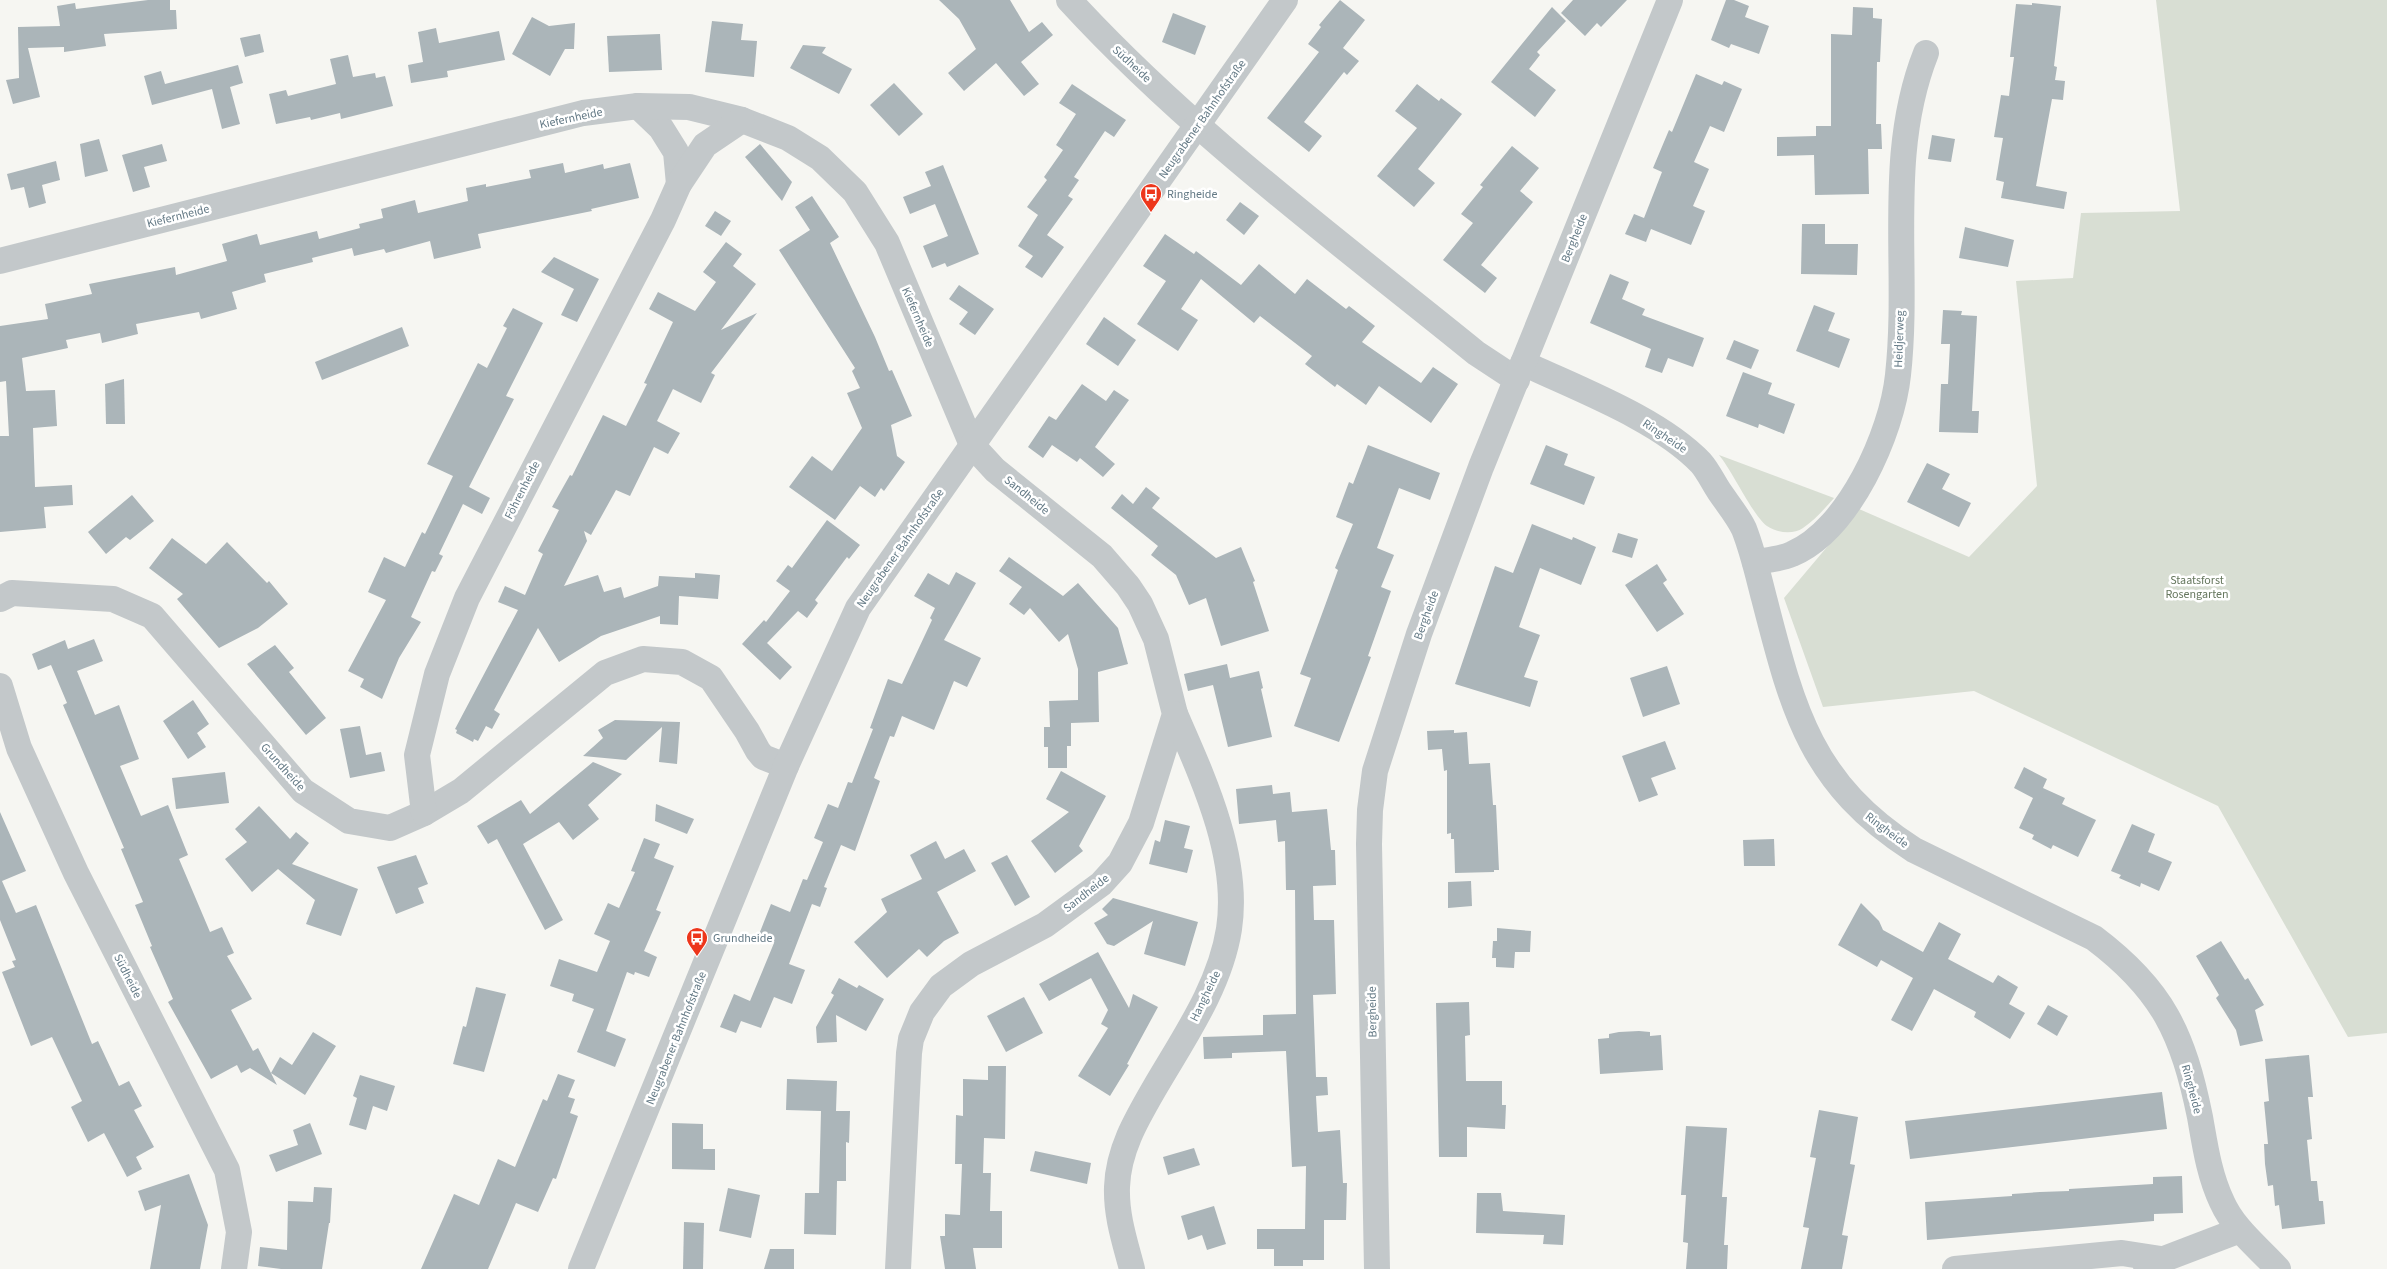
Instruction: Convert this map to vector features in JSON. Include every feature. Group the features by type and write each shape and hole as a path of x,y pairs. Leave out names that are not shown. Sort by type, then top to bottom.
{"street":[{"name":"Südheide","path":"1069,0 1101,36 1197,126"},
{"name":"Neugrabener Bahnhofstraße","path":"581,1269 786,766 858,608 1285,0"},
{"name":"Bergheide","path":"1377,1269 1368,844 1375,771 1419,634 1482,467 1670,0"},
{"name":"Heidjerweg","path":"1755,562 1792,554 1817,539 1830,526 1854,495 1865,476 1887,421 1898,375 1902,180 1906,121 1914,85 1926,53"},
{"name":"Kiefernheide","path":"0,261 583,113 638,106 689,107 742,120 796,143 820,158 855,192 887,243 972,445"},
{"name":"Föhrenheide","path":"638,106 662,128 676,152 679,184"},
{"name":"Föhrenheide","path":"424,813 417,754 437,674 467,598 663,220 679,184 705,145 742,120"},
{"name":"Ringheide","path":"1197,126 1476,353 1630,414 1678,443 1702,464 1743,528 1755,562 1788,683 1804,731 1820,759 1854,803 1887,832 1914,850 2094,938 2119,957 2154,995 2180,1043 2197,1105 2213,1180 2222,1203 2240,1230 2278,1269"},
{"name":"Sandheide","path":"898,1269 909,1053 916,1025 922,1012 931,997 955,974 1045,925 1109,876 1120,863 1136,836 1175,714 1156,638 1143,610 1128,586 1102,556 995,470 972,445"},
{"name":"Grundheide","path":"0,599 12,593 113,599 152,616 303,791 349,821 390,828 424,813 461,791 605,673 643,659 682,662 711,678 763,757 786,766"},
{"name":"Südheide","path":"0,686 9,752 76,874 226,1170 238,1232 234,1269"},
{"name":"Hangheide","path":"1132,1269 1117,1206 1117,1186 1125,1145 1135,1122 1218,972 1229,927 1228,876 1220,831 1203,778 1175,714"},
{"path":"1955,1269 2122,1253 2151,1264 2240,1230"}],"green space":[{"name":"Staatsforst Rosengarten","path":"2156,0 2387,0 2387,1033 2348,1037 2218,806 1974,691 1823,707 1784,598 1859,509 1969,557 2037,486 2016,281 2073,278 2081,213 2180,211"},
{"path":"1719,455 1834,498 1816,518 1799,530 1785,532 1775,530 1761,521"}],"building":[{"path":"148,0 170,0 170,10 176,10 177,29 104,34 106,46 64,52 64,47 28,48 40,97 13,104 6,80 19,78 18,27 60,26 57,6 75,3 76,9"},
{"path":"939,0 1010,0 1029,32 1042,22 1053,35 1021,62 1039,84 1024,96 996,63 964,91 948,73 976,49 959,19"},
{"path":"1340,0 1365,20 1343,48 1359,61 1347,75 1344,72 1304,122 1322,136 1309,152 1267,118 1319,52 1308,44 1321,27 1319,25"},
{"path":"1573,0 1627,0 1601,27 1597,23 1585,36 1561,13"},
{"path":"1726,0 1734,0 1749,6 1745,17 1769,26 1759,54 1731,44 1729,48 1711,40"},
{"path":"2032,3 2061,6 2054,66 2057,67 2055,80 2065,81 2063,100 2052,99 2036,186 2067,192 2064,209 2001,198 2004,182 1996,180 2003,138 1994,137 2001,95 2009,96 2014,57 2010,57 2016,4 2032,5"},
{"path":"1552,7 1566,21 1537,52 1540,55 1529,69 1556,90 1535,117 1491,82"},
{"path":"1853,7 1873,8 1873,18 1882,19 1880,62 1877,62 1876,124 1881,124 1882,149 1868,149 1869,194 1815,195 1814,155 1777,156 1777,137 1816,136 1816,126 1831,126 1831,34 1852,35"},
{"path":"1173,13 1206,26 1195,55 1162,42"},
{"path":"532,17 549,26 575,23 574,49 565,49 550,76 512,54"},
{"path":"712,21 743,24 741,40 757,41 754,77 705,72"},
{"path":"436,28 439,43 499,31 505,60 447,71 448,77 411,83 408,65 423,62 418,32"},
{"path":"260,34 264,52 245,57 240,38"},
{"path":"660,34 662,70 609,72 607,36"},
{"path":"803,45 826,47 822,53 852,69 839,94 790,68"},
{"path":"348,55 353,77 375,73 376,78 385,76 393,106 341,119 340,113 311,120 310,117 276,124 269,94 286,90 288,96 336,84 330,59"},
{"path":"238,65 243,83 230,87 240,124 222,129 212,89 152,105 144,76 161,71 165,84"},
{"path":"1696,74 1722,85 1724,81 1742,89 1724,132 1710,126 1694,162 1709,169 1693,206 1705,211 1691,245 1651,229 1646,242 1625,234 1634,214 1644,218 1662,172 1653,168 1669,130 1672,132"},
{"path":"894,83 923,114 899,136 870,105"},
{"path":"1072,84 1126,120 1114,137 1105,131 1074,177 1079,180 1068,196 1073,199 1047,235 1064,247 1042,278 1025,267 1033,256 1018,246 1038,215 1027,207 1047,180 1044,177 1063,150 1056,145 1076,114 1059,103"},
{"path":"1417,84 1439,101 1441,98 1462,114 1418,169 1435,183 1414,207 1377,176 1417,128 1395,111"},
{"path":"1932,135 1955,139 1951,162 1928,159"},
{"path":"99,139 108,171 85,177 80,144"},
{"path":"162,144 167,161 144,167 150,187 133,192 122,155"},
{"path":"760,144 792,182 782,201 745,157"},
{"path":"1512,146 1539,168 1520,191 1533,202 1481,265 1497,278 1485,293 1443,260 1473,223 1461,214 1483,187 1480,185"},
{"path":"56,161 60,180 42,185 46,203 29,208 24,187 11,190 7,174"},
{"path":"563,163 565,173 603,164 604,169 630,163 639,198 591,209 592,211 478,234 481,248 434,259 430,241 386,253 384,249 354,256 352,248 312,258 313,262 264,274 266,282 232,292 237,309 201,319 199,312 136,324 138,334 102,343 100,333 66,340 68,348 22,358 26,391 55,390 57,426 33,428 35,487 72,485 73,505 44,507 46,528 0,532 0,436 9,436 6,381 0,382 0,326 48,319 45,304 92,294 89,284 175,267 176,275 227,261 222,244 257,234 260,245 317,231 319,239 360,228 359,224 383,218 381,209 415,200 418,213 468,201 466,188 486,184 486,187 531,178 529,170"},
{"path":"943,165 979,254 947,267 945,263 932,268 923,246 948,236 935,204 910,214 903,197 931,186 925,172"},
{"path":"812,196 839,237 830,243 875,337 889,371 892,370 912,416 891,425 897,456 905,462 884,491 881,488 875,497 860,486 835,520 789,487 812,456 832,471 862,428 847,393 860,388 852,371 855,368 779,250 810,230 795,207"},
{"path":"1240,202 1259,216 1244,235 1226,220"},
{"path":"715,211 731,221 721,236 705,226"},
{"path":"1802,224 1825,224 1825,244 1858,244 1857,275 1801,274"},
{"path":"1965,227 2014,240 2008,267 1959,258"},
{"path":"1165,234 1194,254 1196,251 1241,285 1259,264 1295,294 1307,279 1346,309 1349,306 1375,326 1362,342 1421,383 1433,367 1458,384 1431,423 1379,386 1366,405 1337,384 1335,387 1305,364 1312,356 1260,316 1254,323 1201,279 1181,309 1198,320 1178,351 1137,324 1166,281 1143,266"},
{"path":"726,242 742,254 733,266 756,284 721,330 757,313 711,373 715,375 701,403 673,389 657,421 680,433 668,454 654,447 630,496 616,490 591,535 584,531 587,541 564,586 598,575 604,592 621,587 624,598 658,586 659,576 695,578 695,573 720,575 718,599 679,596 678,625 660,624 660,616 601,636 559,662 538,628 494,710 500,714 492,729 486,726 478,741 474,739 473,742 456,733 457,730 455,729 518,610 498,602 505,586 525,595 543,554 538,551 559,510 552,507 570,475 572,476 603,415 626,426 647,384 644,383 673,322 649,309 658,292 695,311 716,282 703,272"},
{"path":"554,257 599,279 577,322 561,315 574,289 541,272"},
{"path":"1610,274 1629,282 1622,299 1645,309 1642,315 1704,338 1693,367 1668,358 1662,373 1645,367 1651,349 1590,323"},
{"path":"959,285 994,309 975,335 959,324 968,312 949,299"},
{"path":"1814,305 1835,313 1828,331 1850,339 1839,368 1796,351"},
{"path":"513,308 543,323 506,396 514,399 469,487 490,498 482,514 463,504 439,554 443,556 435,572 432,571 411,617 421,622 399,658 382,699 360,687 364,679 348,671 386,600 368,592 384,557 405,567 422,532 425,534 453,476 427,464 478,363 487,368 507,328 503,326"},
{"path":"1943,310 1962,311 1961,315 1977,316 1972,411 1979,411 1978,433 1939,432 1941,384 1948,384 1950,344 1941,344"},
{"path":"1104,317 1136,340 1118,366 1086,344"},
{"path":"402,327 409,346 322,380 315,362"},
{"path":"1734,340 1759,350 1751,369 1726,359"},
{"path":"1743,372 1772,383 1768,394 1795,404 1784,434 1759,424 1758,428 1726,416"},
{"path":"124,379 125,424 106,424 105,384"},
{"path":"1082,384 1106,401 1114,390 1129,400 1095,447 1115,464 1103,477 1080,458 1077,462 1052,445 1043,458 1028,447 1049,416 1056,420"},
{"path":"1368,445 1440,473 1430,500 1399,488 1377,548 1394,555 1381,587 1391,591 1368,656 1371,657 1339,742 1294,726 1311,678 1300,674 1338,570 1335,568 1353,524 1336,517 1349,482 1353,484"},
{"path":"1546,445 1568,454 1564,465 1595,477 1584,505 1530,484"},
{"path":"1927,463 1950,474 1942,489 1971,503 1959,527 1907,502"},
{"path":"1146,487 1160,498 1152,508 1216,558 1241,547 1255,581 1253,582 1269,631 1221,646 1206,598 1189,605 1176,575 1151,555 1158,546 1111,508 1122,494 1133,504"},
{"path":"132,495 154,521 130,540 126,537 106,554 88,532"},
{"path":"827,520 860,545 849,559 847,557 815,600 818,603 807,618 798,611 767,643 792,667 780,680 742,644 764,620 766,622 790,591 776,581 788,565 792,568"},
{"path":"1532,524 1572,540 1573,537 1596,547 1581,585 1540,568 1519,627 1540,635 1524,677 1538,681 1530,707 1455,684 1495,566 1513,573"},
{"path":"1618,533 1638,539 1632,558 1612,552"},
{"path":"172,538 206,564 227,542 267,583 269,581 288,604 258,628 219,648 177,599 183,594 149,568"},
{"path":"1009,557 1063,596 1078,583 1118,628 1128,664 1098,672 1099,722 1071,723 1071,746 1067,746 1067,768 1048,768 1048,747 1044,747 1044,727 1050,727 1049,701 1078,700 1078,669 1068,634 1059,642 1030,608 1024,615 1009,604 1022,587 999,571"},
{"path":"1657,564 1667,580 1663,583 1684,614 1657,632 1625,585"},
{"path":"956,572 976,583 944,640 981,658 967,687 954,681 934,730 902,716 894,737 890,736 874,778 880,781 855,851 841,845 824,887 827,888 820,907 812,904 789,964 805,970 792,1004 774,997 761,1028 741,1021 736,1033 720,1027 734,994 750,1001 774,943 758,937 771,904 790,912 803,879 807,880 823,842 814,838 828,804 838,808 848,782 852,783 873,729 870,728 888,679 902,684 932,620 930,618 935,608 914,596 928,573 949,585"},
{"path":"94,639 103,661 77,671 95,715 119,705 139,759 120,766 141,816 168,805 188,855 179,859 210,932 222,927 234,953 227,956 252,999 231,1010 253,1051 258,1048 277,1085 250,1068 241,1073 237,1065 211,1079 168,1002 173,999 150,947 152,946 135,905 143,902 121,849 124,848 63,705 67,703 51,665 38,670 32,654 65,640 68,649"},
{"path":"275,645 294,668 289,672 326,718 306,735 247,664"},
{"path":"1227,664 1230,678 1259,671 1263,688 1261,689 1272,737 1228,747 1213,685 1188,691 1184,674"},
{"path":"1667,666 1680,704 1643,717 1630,678"},
{"path":"193,700 209,724 197,733 206,747 188,759 163,721"},
{"path":"615,720 680,722 677,764 659,762 662,727 626,760 583,756 603,738 598,730"},
{"path":"360,726 366,755 381,752 385,771 350,778 340,729"},
{"path":"1454,730 1454,733 1467,732 1469,764 1490,763 1493,805 1496,805 1499,870 1494,870 1494,872 1455,873 1454,839 1451,839 1451,833 1447,834 1447,770 1444,771 1442,749 1428,750 1427,731"},
{"path":"1665,741 1676,769 1651,778 1658,795 1639,802 1622,756"},
{"path":"593,762 622,774 588,805 599,819 573,840 559,822 523,844 563,920 545,930 497,839 488,844 477,826 521,800 530,814"},
{"path":"2024,767 2047,779 2043,788 2065,798 2062,804 2096,820 2078,857 2053,845 2051,849 2032,839 2034,835 2019,828 2033,798 2014,788"},
{"path":"1061,771 1106,796 1079,846 1083,851 1055,873 1031,841 1069,812 1046,799"},
{"path":"225,772 229,803 176,809 172,778"},
{"path":"1272,785 1273,794 1290,792 1292,812 1327,809 1331,850 1335,850 1336,885 1313,886 1314,920 1334,920 1336,994 1313,995 1316,1077 1327,1077 1328,1095 1316,1096 1318,1132 1340,1130 1343,1183 1347,1183 1346,1220 1324,1220 1324,1260 1303,1260 1303,1266 1274,1266 1274,1249 1257,1249 1257,1229 1305,1229 1306,1166 1292,1167 1286,1051 1232,1053 1232,1058 1204,1059 1203,1037 1263,1035 1263,1015 1296,1014 1295,890 1286,890 1285,841 1278,842 1276,820 1239,824 1236,789"},
{"path":"656,804 694,819 687,834 655,821"},
{"path":"259,806 290,839 296,832 309,843 292,864 358,889 341,936 306,924 315,900 278,869 252,892 225,859 247,842 235,829"},
{"path":"0,812 26,871 2,881 16,913 36,905 92,1044 98,1041 119,1086 129,1081 142,1106 134,1110 154,1147 136,1157 142,1169 127,1177 104,1133 88,1142 71,1107 82,1101 52,1037 31,1046 2,972 15,967 12,961 16,960 0,920"},
{"path":"1165,820 1190,826 1184,848 1193,850 1187,873 1149,864 1155,840 1160,842"},
{"path":"2132,824 2155,834 2148,852 2172,862 2159,891 2141,883 2140,887 2119,878 2121,875 2111,871"},
{"path":"644,838 660,844 654,858 674,866 656,910 661,912 644,951 657,957 649,977 635,972 634,975 627,972 606,1031 626,1039 615,1067 577,1052 594,1009 572,1001 574,994 550,986 559,959 597,972 610,941 594,934 608,903 619,908 635,872 631,871"},
{"path":"1774,839 1775,866 1744,866 1743,840"},
{"path":"936,841 945,859 964,849 976,871 937,892 959,933 944,941 927,957 919,949 887,978 854,942 887,912 881,899 922,879 910,855"},
{"path":"416,855 428,884 418,888 424,903 396,914 377,867"},
{"path":"1007,855 1030,897 1015,906 991,863"},
{"path":"1471,881 1472,906 1448,908 1448,882"},
{"path":"1113,898 1198,922 1185,966 1144,954 1153,921 1114,946 1107,944 1094,923 1108,915 1102,909"},
{"path":"1861,903 1879,921 1883,930 1923,952 1939,922 1961,934 1948,959 1993,983 1998,975 2018,987 2009,1004 2025,1013 2010,1039 1974,1017 1976,1012 1934,989 1912,1031 1891,1020 1913,978 1881,960 1877,967 1838,945"},
{"path":"1497,928 1531,931 1530,952 1515,952 1514,968 1496,967 1496,958 1492,958 1493,941 1497,941"},
{"path":"2221,941 2245,980 2248,978 2264,1005 2255,1010 2263,1041 2240,1046 2236,1030 2216,998 2219,995 2196,956"},
{"path":"1098,952 1129,1008 1133,994 1158,1007 1127,1064 1129,1065 1110,1096 1078,1076 1108,1028 1101,1024 1108,1010 1091,978 1049,1001 1039,984"},
{"path":"839,978 857,988 859,985 884,999 866,1031 836,1015 837,1042 817,1043 816,1027 834,995 831,993"},
{"path":"476,987 506,994 484,1072 453,1064 463,1026 466,1027"},
{"path":"1024,997 1043,1033 1006,1052 987,1016"},
{"path":"1469,1002 1470,1035 1465,1036 1466,1081 1502,1081 1502,1105 1506,1105 1505,1129 1467,1127 1467,1157 1439,1157 1436,1003"},
{"path":"2048,1005 2068,1016 2057,1036 2037,1024"},
{"path":"313,1032 336,1046 305,1095 271,1073 280,1057 292,1065"},
{"path":"1619,1032 1650,1032 1650,1036 1661,1035 1663,1070 1600,1074 1598,1039 1609,1038 1609,1034"},
{"path":"2309,1055 2313,1097 2308,1097 2312,1139 2307,1140 2311,1181 2317,1181 2319,1201 2323,1201 2325,1224 2282,1229 2279,1205 2275,1206 2273,1185 2268,1186 2265,1164 2264,1144 2268,1144 2264,1102 2269,1101 2265,1059"},
{"path":"988,1066 1006,1066 1005,1139 984,1138 983,1173 991,1173 990,1211 1002,1211 1002,1248 973,1248 976,1269 945,1269 940,1236 945,1236 945,1214 960,1215 962,1164 955,1164 956,1115 963,1116 963,1079 988,1080"},
{"path":"558,1074 575,1080 568,1097 575,1099 570,1113 578,1116 556,1179 553,1178 538,1212 516,1203 488,1269 421,1269 454,1194 479,1205 498,1159 515,1167 543,1099 547,1101"},
{"path":"360,1075 395,1086 387,1111 373,1106 366,1130 349,1125 357,1098 353,1096"},
{"path":"787,1079 837,1081 836,1111 850,1111 849,1143 846,1142 846,1181 837,1181 836,1235 804,1234 805,1193 819,1193 821,1111 786,1110"},
{"path":"2162,1092 2167,1129 1910,1159 1905,1121"},
{"path":"1819,1110 1858,1117 1850,1164 1855,1165 1842,1235 1848,1236 1842,1269 1801,1269 1809,1228 1803,1227 1816,1158 1810,1157"},
{"path":"310,1123 322,1154 276,1172 269,1155 298,1145 293,1130"},
{"path":"672,1123 703,1124 703,1149 715,1149 715,1170 672,1169"},
{"path":"1686,1126 1727,1128 1722,1197 1727,1197 1724,1245 1728,1245 1727,1269 1686,1269 1688,1243 1683,1242 1686,1195 1681,1195"},
{"path":"1194,1148 1200,1165 1168,1175 1163,1157"},
{"path":"1035,1151 1091,1163 1087,1184 1030,1171"},
{"path":"189,1174 208,1225 200,1269 150,1269 161,1205 145,1211 138,1191"},
{"path":"2182,1176 2183,1213 2154,1214 2154,1221 1927,1240 1925,1202 2069,1191 2069,1189 2153,1184 2153,1177"},
{"path":"314,1187 332,1188 330,1223 322,1269 281,1269 258,1266 260,1247 287,1250 288,1201 313,1202"},
{"path":"728,1188 760,1195 751,1238 719,1231"},
{"path":"1477,1193 1501,1193 1503,1211 1565,1215 1563,1245 1543,1244 1544,1235 1476,1233"},
{"path":"1214,1206 1226,1244 1207,1250 1202,1235 1188,1240 1181,1216"},
{"path":"684,1222 704,1223 703,1269 683,1269"},
{"path":"770,1249 794,1249 794,1269 764,1269"}],"place":[{"name":"Ringheide","path":"1151,213"},
{"name":"Grundheide","path":"697,957"}]}
